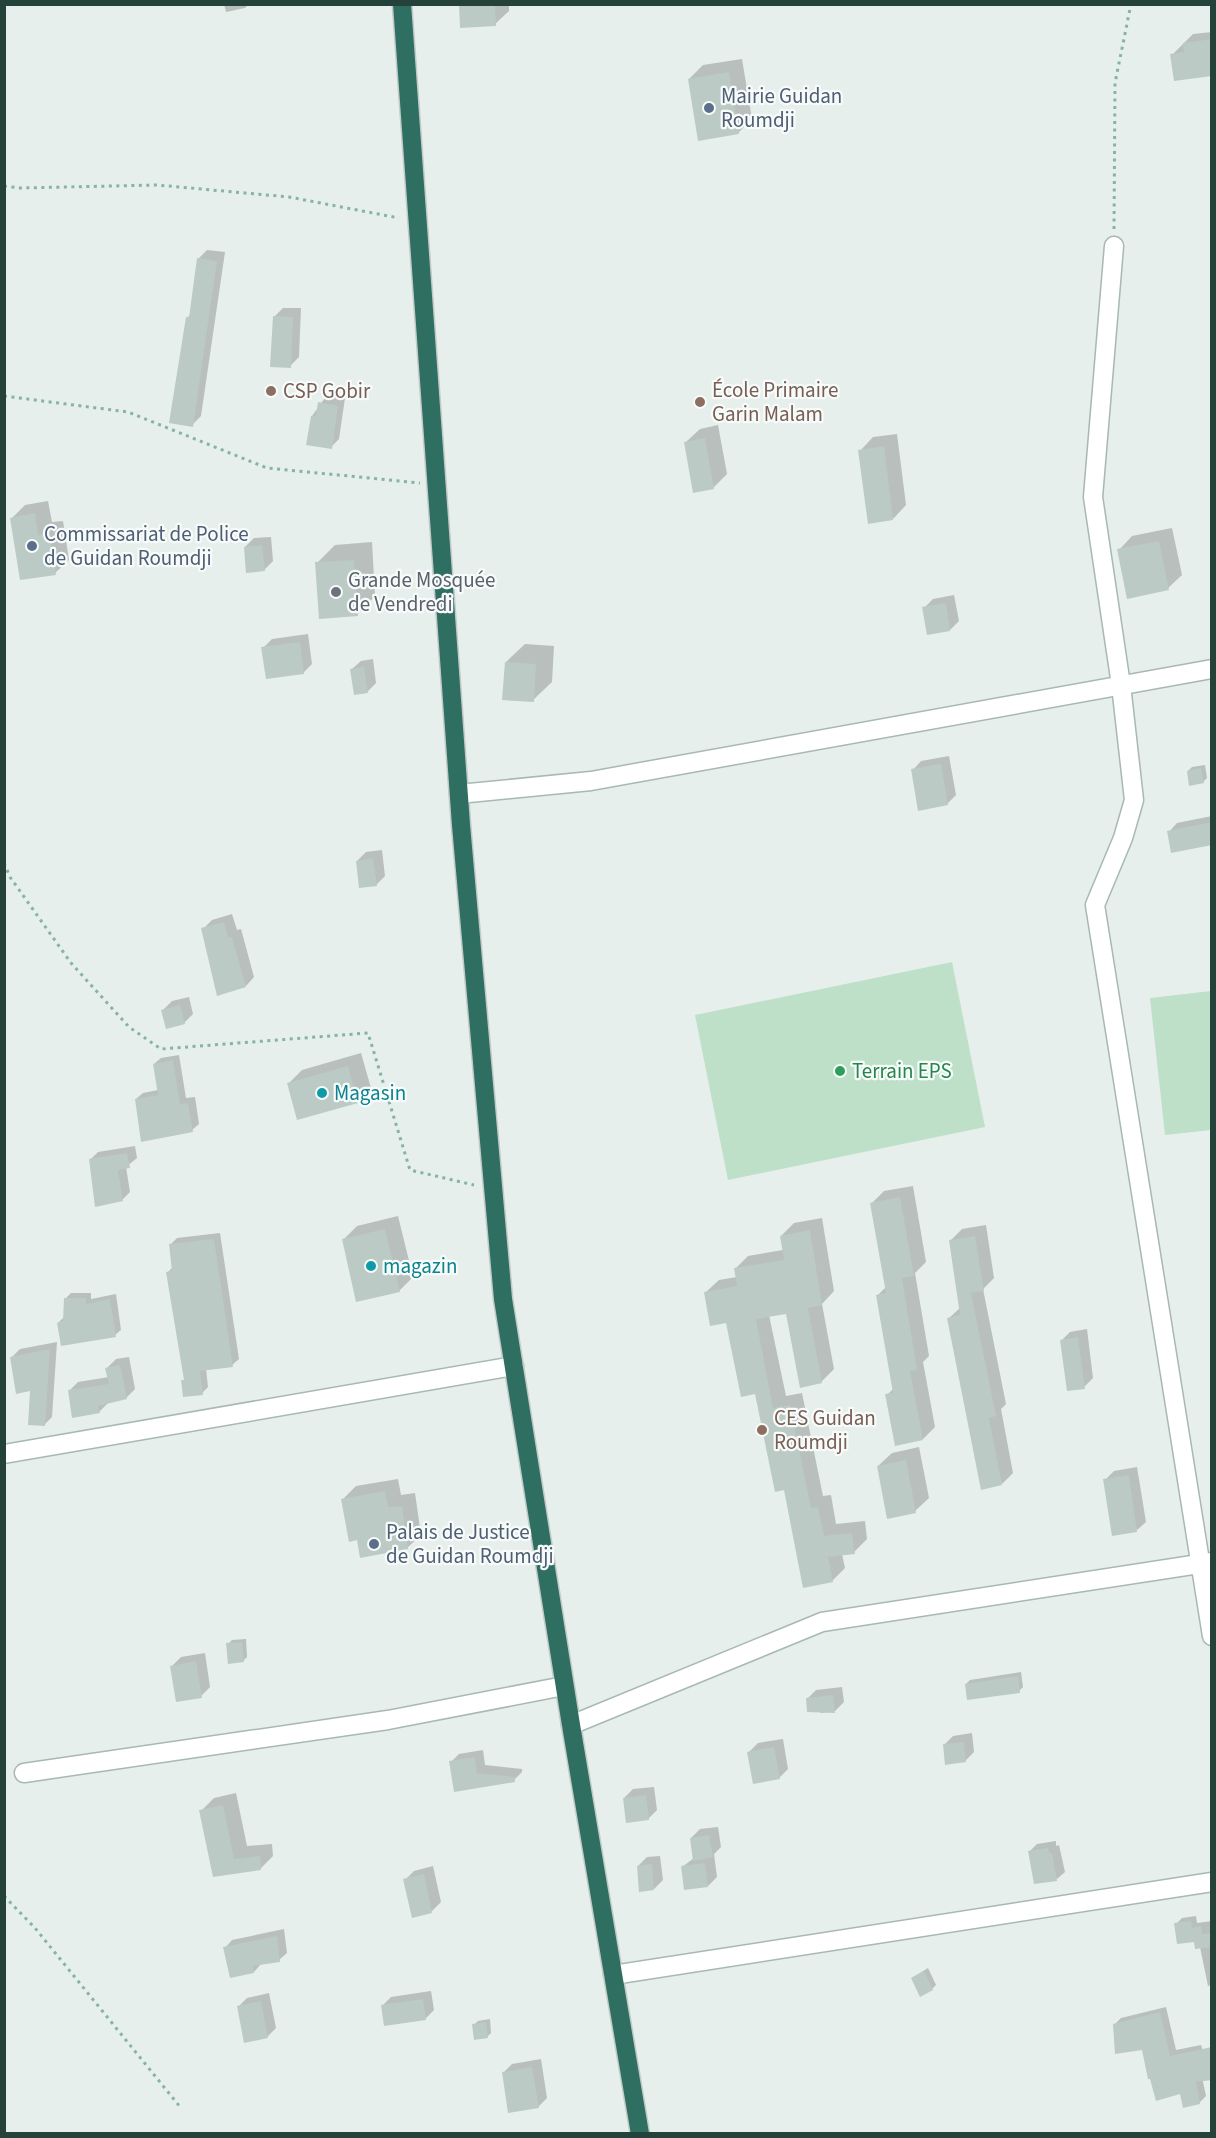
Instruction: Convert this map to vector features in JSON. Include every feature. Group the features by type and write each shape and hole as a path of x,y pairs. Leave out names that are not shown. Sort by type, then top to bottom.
{"highway":[{"path":"402,4 459,794 503,1299 564,1686 640,2133"}],"street":[{"path":"1114,246 1092,497 1121,685 1134,800 1123,838 1095,905 1205,1563 1212,1636"},
{"path":"459,794 591,781 1212,669"},
{"path":"4,1454 514,1366"},
{"path":"571,1725 822,1622 1205,1563"},
{"path":"24,1773 388,1720 564,1686"},
{"path":"613,1975 1212,1881"}],"path":[{"path":"1114,246 1115,83 1131,4"},
{"path":"4,186 20,188 157,185 289,197 418,222"},
{"path":"4,396 128,412 267,468 437,485"},
{"path":"4,863 10,877 71,963 129,1028 161,1049 368,1033 410,1170 493,1189"},
{"path":"4,1896 35,1928 182,2108"}],"green space":[{"name":"Terrain EPS","path":"952,962 985,1127 728,1180 695,1015"},
{"path":"1211,991 1211,1130 1165,1135 1150,998"}],"building":[{"path":"459,4 495,4 496,26 460,28"},
{"path":"1212,39 1212,76 1174,81 1170,54 1184,52 1183,43"},
{"path":"729,72 739,134 698,141 688,79"},
{"path":"197,258 217,261 193,427 169,423 186,317 189,318"},
{"path":"273,316 293,317 291,368 270,367"},
{"path":"318,402 338,406 332,449 306,445 311,416 316,416"},
{"path":"705,438 714,489 693,493 684,442"},
{"path":"884,446 893,520 868,524 858,450"},
{"path":"35,513 38,535 49,533 56,575 20,580 10,518"},
{"path":"1159,541 1169,590 1127,599 1117,549"},
{"path":"262,545 265,571 246,573 244,547"},
{"path":"354,560 358,616 319,619 315,562"},
{"path":"946,603 950,631 927,635 922,607"},
{"path":"300,642 304,674 266,679 261,647"},
{"path":"505,662 536,664 534,702 502,700"},
{"path":"364,667 368,693 354,695 350,669"},
{"path":"941,764 948,805 918,811 911,769"},
{"path":"1201,768 1204,783 1189,786 1187,771"},
{"path":"1212,822 1212,845 1171,853 1167,831"},
{"path":"373,858 377,886 359,888 356,861"},
{"path":"224,922 228,938 232,937 246,987 217,996 201,928"},
{"path":"180,1005 185,1024 166,1029 161,1010"},
{"path":"173,1060 180,1104 188,1103 193,1132 141,1142 135,1099 158,1095 153,1064"},
{"name":"Magasin","path":"348,1066 358,1103 297,1120 287,1083"},
{"path":"127,1153 130,1168 118,1170 123,1201 95,1207 89,1159"},
{"path":"900,1197 914,1276 902,1278 917,1370 910,1371 923,1440 895,1446 885,1394 893,1393 876,1295 886,1293 870,1203"},
{"name":"magazin","path":"385,1229 400,1292 356,1302 342,1239"},
{"path":"810,1230 822,1305 808,1308 822,1383 800,1388 786,1314 756,1319 773,1408 790,1405 811,1508 818,1507 824,1536 852,1533 855,1554 828,1557 833,1582 803,1588 784,1490 775,1492 755,1394 741,1397 726,1323 710,1326 704,1292 737,1286 734,1268 784,1260 780,1236"},
{"path":"975,1236 984,1291 971,1293 996,1416 989,1418 1002,1485 981,1490 947,1318 960,1315 949,1240"},
{"path":"214,1239 233,1367 200,1371 203,1395 183,1397 181,1380 184,1380 166,1272 172,1271 169,1244"},
{"path":"64,1298 86,1298 86,1304 110,1299 116,1337 61,1346 57,1323 63,1321"},
{"path":"1078,1337 1085,1389 1067,1391 1060,1340"},
{"path":"50,1349 45,1426 28,1425 30,1391 16,1394 10,1357"},
{"path":"120,1365 127,1399 98,1406 100,1413 72,1418 68,1390 109,1384 105,1368"},
{"path":"906,1460 916,1513 887,1519 877,1466"},
{"path":"1129,1475 1137,1532 1112,1536 1103,1479"},
{"path":"385,1491 388,1507 402,1506 408,1549 360,1558 357,1540 349,1542 341,1499"},
{"path":"242,1642 244,1662 228,1664 226,1643"},
{"path":"196,1661 202,1698 176,1702 170,1666"},
{"path":"1018,1676 1020,1693 967,1700 965,1684"},
{"path":"833,1695 835,1713 807,1712 806,1698"},
{"path":"964,1742 966,1762 945,1765 943,1744"},
{"path":"774,1747 780,1779 753,1784 747,1752"},
{"path":"475,1757 477,1773 515,1777 515,1782 454,1792 449,1761"},
{"path":"646,1795 649,1820 626,1823 623,1798"},
{"path":"223,1805 234,1859 260,1856 261,1870 213,1877 199,1810"},
{"path":"709,1835 713,1857 693,1861 690,1838"},
{"path":"1048,1848 1049,1853 1052,1853 1057,1881 1034,1884 1028,1851"},
{"path":"705,1863 708,1887 684,1890 681,1866"},
{"path":"652,1864 654,1890 639,1892 637,1866"},
{"path":"424,1874 432,1913 412,1918 403,1879"},
{"path":"1191,1921 1192,1928 1201,1926 1202,1934 1212,1933 1212,1947 1195,1949 1194,1942 1177,1944 1174,1923"},
{"path":"277,1936 280,1962 253,1966 254,1973 230,1978 223,1947"},
{"path":"924,1971 933,1990 920,1997 911,1978"},
{"path":"423,1999 426,2020 384,2026 381,2005"},
{"path":"261,2001 268,2038 244,2043 237,2006"},
{"path":"1160,2012 1170,2056 1212,2047 1212,2080 1196,2082 1200,2104 1183,2108 1180,2094 1156,2101 1150,2079 1148,2079 1142,2050 1115,2054 1113,2024"},
{"path":"486,2022 488,2038 474,2040 472,2024"},
{"path":"532,2067 539,2108 508,2113 502,2072"}],"place":[{"name":"Mairie Guidan Roumdji","path":"709,108"},
{"name":"CSP Gobir","path":"271,391"},
{"name":"École Primaire Garin Malam","path":"700,402"},
{"name":"Commissariat de Police de Guidan Roumdji","path":"32,546"},
{"name":"Grande Mosquée de Vendredi","path":"336,592"},
{"name":"Terrain EPS","path":"840,1071"},
{"name":"Magasin","path":"322,1093"},
{"name":"magazin","path":"371,1266"},
{"name":"CES Guidan Roumdji","path":"762,1430"},
{"name":"Palais de Justice de Guidan Roumdji","path":"374,1544"}]}
